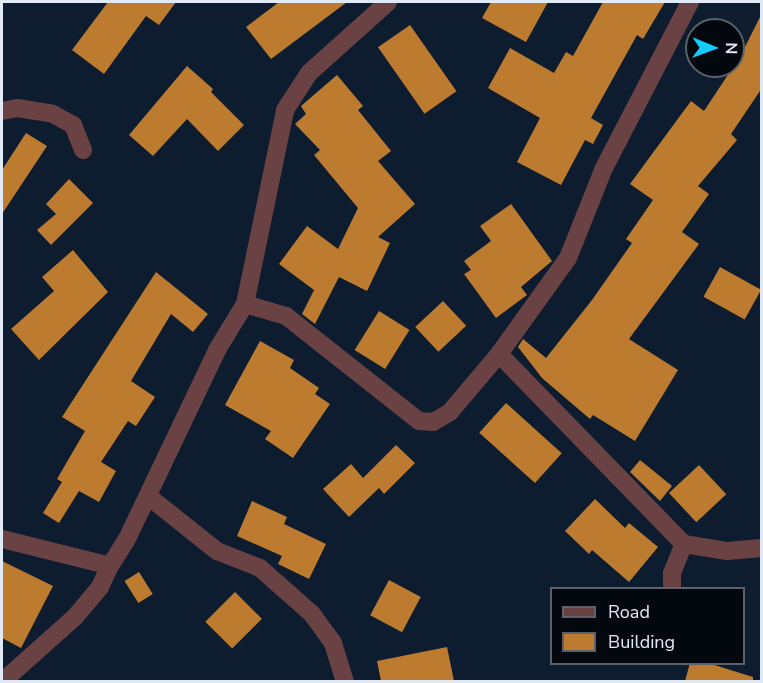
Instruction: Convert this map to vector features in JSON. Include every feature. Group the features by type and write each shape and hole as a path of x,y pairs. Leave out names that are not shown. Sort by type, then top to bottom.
{"street":[{"path":"2,681 75,617 100,586 148,496 217,350 245,304 285,110 309,73 388,2"},
{"path":"245,304 286,316 419,421 433,422 450,412 499,354 568,258 604,168 690,2"},
{"path":"2,111 17,108 53,114 73,124 83,150"},
{"path":"499,354 684,544 727,550 762,548"},
{"path":"148,496 217,551 260,568 312,614 333,643 345,681"},
{"path":"2,539 110,566"},
{"path":"672,587 672,573 684,544"}],"building":[{"path":"108,2 176,2 159,25 146,16 104,74 72,50"},
{"path":"279,2 347,2 271,59 246,27"},
{"path":"491,2 548,2 526,42 482,18"},
{"path":"603,2 665,2 643,39 637,35 591,118 603,125 593,144 585,140 561,185 517,162 540,118 488,88 510,48 554,73 566,52 573,56"},
{"path":"762,13 762,88 731,134 737,140 698,186 709,194 682,232 699,244 629,339 678,370 635,441 593,415 590,419 542,378 518,347 523,339 546,358 592,300 632,243 626,239 653,200 630,184 691,101 704,111 726,78 745,78 745,47"},
{"path":"410,25 456,91 425,114 378,47"},
{"path":"187,66 213,89 211,92 244,125 218,151 187,119 153,156 129,135"},
{"path":"337,75 363,106 358,110 391,151 378,161 415,204 378,237 390,243 367,291 339,277 315,324 302,314 314,290 279,264 307,226 338,249 358,208 314,155 320,150 295,124 306,114 301,106"},
{"path":"26,133 47,146 2,214 2,170"},
{"path":"69,179 93,203 51,245 37,230 56,214 46,204"},
{"path":"511,204 552,261 521,287 527,295 496,318 464,274 471,270 464,261 491,241 480,226"},
{"path":"73,250 108,292 39,360 11,329 54,291 42,277"},
{"path":"720,267 761,290 745,320 704,297"},
{"path":"156,272 208,314 193,332 171,314 131,381 155,397 136,426 128,421 101,462 116,471 99,502 79,491 59,523 43,513 62,482 57,479 85,431 62,417"},
{"path":"443,301 466,326 438,352 415,327"},
{"path":"379,311 410,330 385,369 355,350"},
{"path":"260,341 294,360 290,368 319,388 315,394 330,404 293,458 265,439 271,431 225,405"},
{"path":"506,403 562,453 535,483 479,433"},
{"path":"396,445 415,463 384,494 379,488 349,517 323,489 351,464 363,478"},
{"path":"640,460 672,486 660,501 630,472"},
{"path":"699,465 726,494 696,522 669,493"},
{"path":"595,499 625,528 629,523 658,547 629,582 592,550 589,554 565,531"},
{"path":"252,501 287,517 284,524 326,544 309,579 278,564 282,556 237,536"},
{"path":"2,561 53,586 21,648 2,638"},
{"path":"139,572 153,594 138,603 125,581"},
{"path":"389,580 421,597 402,632 370,615"},
{"path":"235,592 262,619 232,649 205,622"},
{"path":"447,647 454,681 381,681 377,661"},
{"path":"689,665 714,665 753,677 753,681 685,681"}]}
